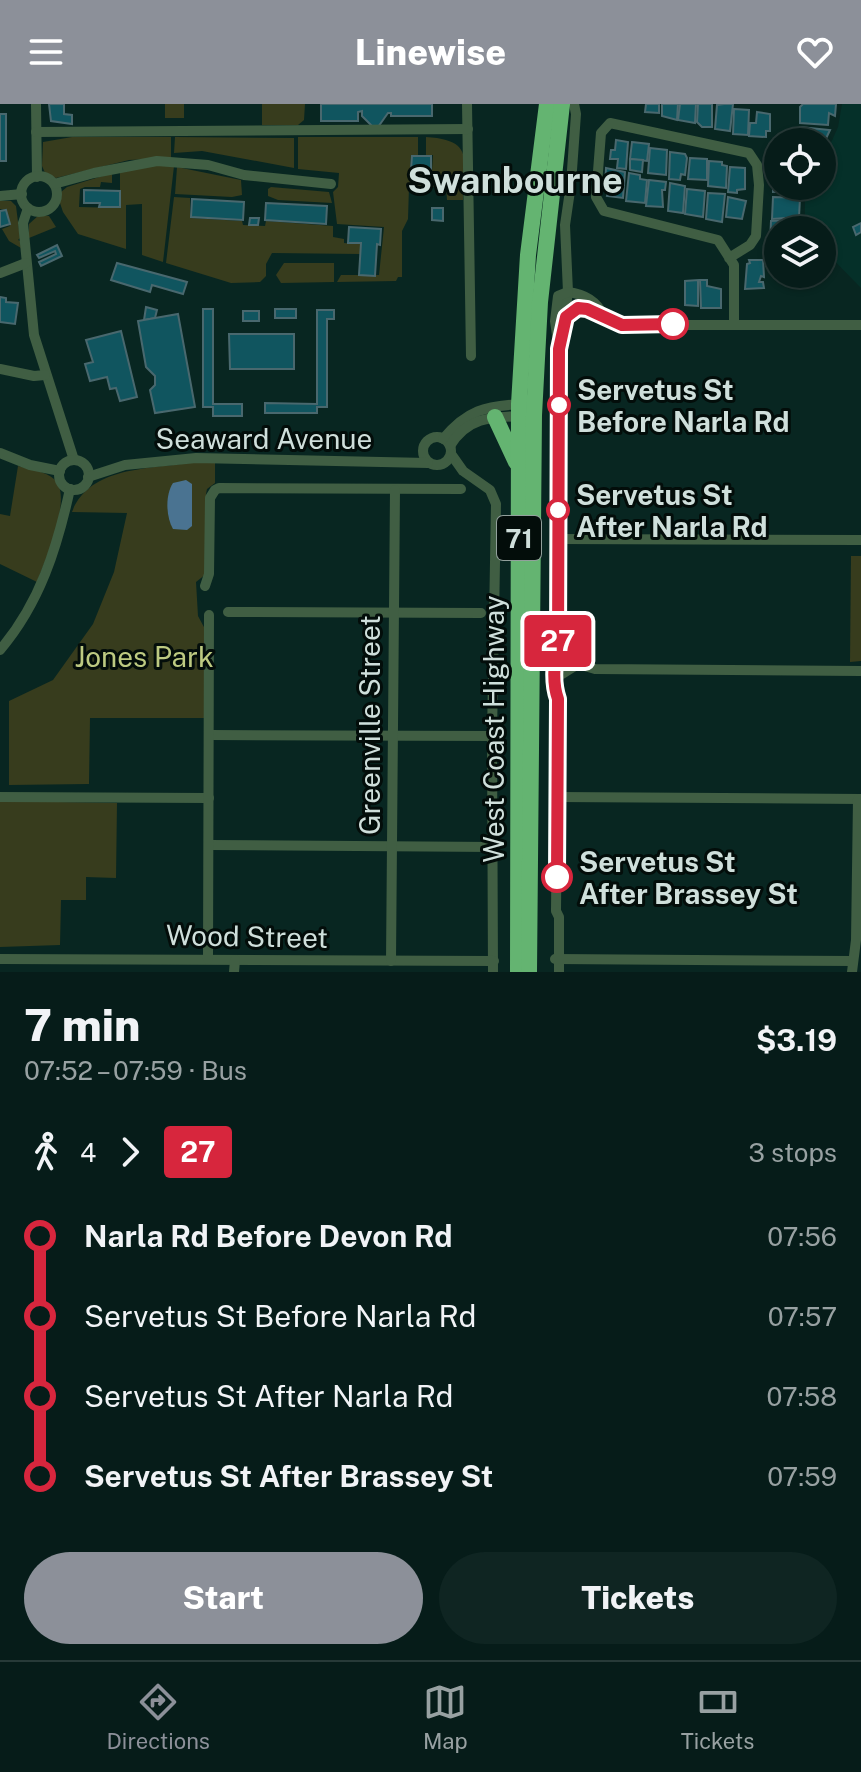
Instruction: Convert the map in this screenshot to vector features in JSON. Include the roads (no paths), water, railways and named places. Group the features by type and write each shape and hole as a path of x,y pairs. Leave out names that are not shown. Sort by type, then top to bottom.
{"highway":[{"name":"West Coast Highway","path":"529,972 528,255 547,104"},
{"name":"West Coast Highway","path":"518,972 519,467 562,104"},
{"path":"495,417 519,467"}],"street":[{"path":"36,104 37,177"},
{"path":"467,104 471,356"},
{"path":"559,349 568,292 565,225 571,184 574,104"},
{"path":"729,258 750,245 756,236 759,185 757,165 749,153 610,123 601,133 596,197 604,211 718,240 729,258 734,265 734,325"},
{"path":"36,132 468,129"},
{"path":"54,184 157,161 208,165 244,175 331,184"},
{"path":"28,208 38,212 53,205 57,195 54,184 47,178 37,177 24,184 22,194 28,208 23,223 26,263 34,335 74,460"},
{"path":"0,196 22,194"},
{"path":"0,273 26,263"},
{"path":"558,699 555,657 558,650 559,349 555,305 558,296 568,292 587,296 603,315"},
{"path":"566,317 578,308 603,315 622,325 861,325"},
{"path":"0,369 34,376 45,375"},
{"path":"442,465 464,416 477,410 527,410"},
{"path":"448,446 477,420 527,410"},
{"name":"Seaward Avenue","path":"394,461 422,451 429,439 448,446"},
{"path":"448,446 463,471 490,490 496,504 492,736 493,966"},
{"path":"422,451 428,463"},
{"path":"0,453 30,465 60,471"},
{"name":"Seaward Avenue","path":"88,477 125,465 196,458 394,461 442,465 463,471"},
{"path":"74,460 83,464 88,477 84,486 70,489 62,484 60,471 65,463 74,460"},
{"path":"205,586 209,574 210,498 219,488 461,489"},
{"path":"0,650 12,636 48,571 70,489"},
{"name":"Greenville Street","path":"394,965 392,736 395,490"},
{"path":"558,539 861,540"},
{"path":"228,612 481,613"},
{"path":"208,959 209,615"},
{"path":"556,972 553,916 556,911 558,699 562,674 562,657 558,650"},
{"path":"562,674 573,665 601,668 861,671"},
{"path":"210,735 492,736"},
{"path":"0,797 209,798"},
{"path":"556,959 853,966 859,799 557,797"},
{"path":"209,845 493,847"},
{"name":"Wood Street","path":"0,959 208,959 493,966"},
{"path":"234,972 235,960"}],"water":[{"path":"186,480 192,484 192,526 187,530 173,529 168,512 169,494 173,483"}],"place":[{"name":"Servetus St Before Narla Rd","path":"559,405"},
{"name":"Servetus St After Narla Rd","path":"558,510"},
{"name":"Servetus St After Brassey St","path":"557,877"}],"district":[{"name":"Swanbourne","path":"515,180"}],"park label":[{"name":"Jones Park","path":"144,656"}]}
